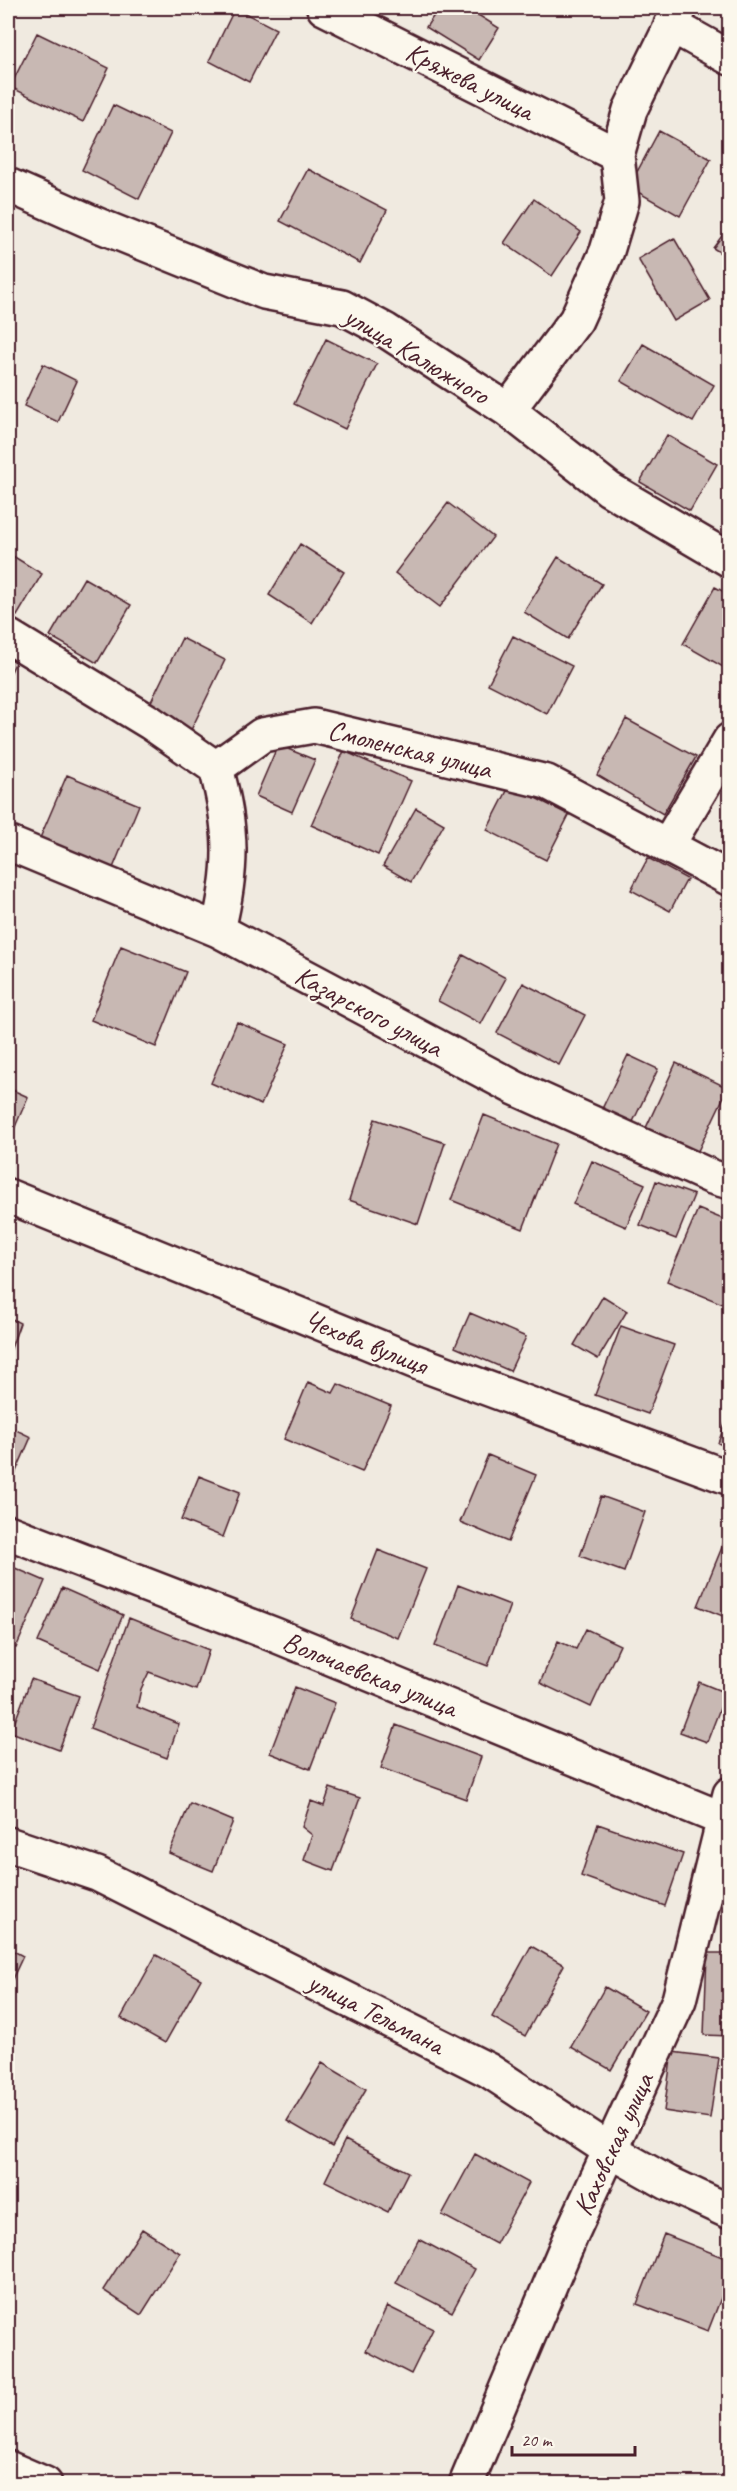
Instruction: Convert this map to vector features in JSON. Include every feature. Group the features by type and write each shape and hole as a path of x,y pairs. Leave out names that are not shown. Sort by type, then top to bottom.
{"street":[{"name":"Кряжева улица","path":"324,8 617,154"},
{"path":"508,410 576,320 607,251 622,201 617,154 630,110 675,16 729,58"},
{"name":"улица Калюжного","path":"8,185 98,225 264,292 342,307 385,330 508,410 609,489 729,560"},
{"path":"8,636 151,723 216,768 226,806 231,860 218,930"},
{"name":"Смоленская улица","path":"216,768 262,735 314,726 547,782 729,879"},
{"path":"667,846 729,740"},
{"name":"Казарского улица","path":"8,843 63,868 218,930 515,1088 712,1177 729,1182"},
{"name":"Чехова вулиця","path":"8,1196 416,1362 729,1478"},
{"name":"Волочаевская улица","path":"8,1532 727,1812"},
{"name":"Каховская улица","path":"466,2484 572,2233 679,2000 727,1812"},
{"name":"улица Тельмана","path":"8,1844 97,1874 458,2054 488,2070 611,2151 668,2183 729,2212"},
{"path":"8,2468 45,2484"}],"building":[{"path":"235,8 276,29 249,82 209,61"},
{"path":"439,8 467,8 499,28 479,60 426,27"},
{"path":"37,33 109,68 83,122 10,87"},
{"path":"113,105 171,133 139,199 82,170"},
{"path":"659,131 711,159 680,216 629,187"},
{"path":"308,169 387,210 360,263 280,221"},
{"path":"534,199 581,232 552,276 504,243"},
{"path":"730,225 730,259 713,248"},
{"path":"674,238 710,300 674,321 638,259"},
{"path":"326,339 377,364 345,429 294,404"},
{"path":"643,344 714,385 693,422 621,381"},
{"path":"43,364 77,381 58,422 24,406"},
{"path":"667,435 717,464 690,511 640,482"},
{"path":"448,503 493,537 440,607 395,573"},
{"path":"300,544 344,572 312,623 269,595"},
{"path":"8,553 42,574 17,616 8,610"},
{"path":"558,557 602,584 568,639 524,612"},
{"path":"84,578 131,605 97,663 50,636"},
{"path":"715,587 730,595 730,671 683,644"},
{"path":"513,636 572,666 547,714 488,684"},
{"path":"182,638 225,660 190,732 147,710"},
{"path":"8,646 20,653 8,678"},
{"path":"626,719 696,757 663,814 597,775"},
{"path":"278,745 315,760 292,812 256,796"},
{"path":"344,751 411,781 378,855 311,825"},
{"path":"67,775 139,805 113,868 40,838"},
{"path":"510,785 569,815 546,860 487,830"},
{"path":"416,808 444,824 411,882 383,866"},
{"path":"648,858 687,879 670,911 631,890"},
{"path":"121,946 186,972 156,1047 91,1020"},
{"path":"463,955 506,978 481,1024 438,1001"},
{"path":"523,983 585,1015 559,1065 497,1033"},
{"path":"237,1022 288,1044 261,1105 211,1083"},
{"path":"628,1055 658,1069 631,1126 601,1111"},
{"path":"676,1063 728,1088 696,1155 645,1130"},
{"path":"8,1088 28,1097 8,1143"},
{"path":"484,1115 556,1144 523,1229 451,1200"},
{"path":"375,1119 445,1143 418,1224 349,1200"},
{"path":"592,1161 645,1184 626,1227 573,1204"},
{"path":"656,1181 694,1195 676,1239 640,1225"},
{"path":"698,1209 730,1222 730,1307 667,1281"},
{"path":"603,1296 627,1311 598,1359 574,1345"},
{"path":"470,1313 526,1337 510,1371 455,1347"},
{"path":"8,1317 20,1323 8,1357"},
{"path":"621,1326 674,1345 648,1414 595,1395"},
{"path":"308,1382 333,1393 338,1384 391,1406 362,1472 284,1439"},
{"path":"730,1411 730,1448 718,1443"},
{"path":"8,1426 31,1437 8,1490"},
{"path":"488,1455 536,1475 508,1542 460,1522"},
{"path":"199,1476 240,1492 223,1537 181,1520"},
{"path":"601,1496 645,1512 624,1572 580,1556"},
{"path":"725,1540 730,1542 730,1619 698,1606"},
{"path":"378,1550 426,1569 398,1638 351,1619"},
{"path":"8,1565 45,1581 16,1648 8,1644"},
{"path":"458,1585 510,1605 488,1666 435,1646"},
{"path":"62,1588 123,1615 100,1669 38,1642"},
{"path":"129,1618 209,1650 196,1690 149,1672 141,1689 137,1707 179,1724 167,1758 90,1728"},
{"path":"586,1629 620,1645 591,1707 540,1683 558,1641 576,1649"},
{"path":"31,1679 79,1696 59,1750 11,1732"},
{"path":"699,1682 726,1693 707,1742 680,1732"},
{"path":"295,1687 335,1703 310,1769 270,1753"},
{"path":"396,1725 481,1757 466,1799 381,1768"},
{"path":"330,1788 360,1798 333,1871 304,1860 312,1835 302,1827 311,1801 324,1806"},
{"path":"190,1803 233,1821 213,1871 169,1853"},
{"path":"598,1824 683,1854 665,1906 581,1876"},
{"path":"531,1946 564,1965 525,2036 492,2017"},
{"path":"8,1948 23,1956 8,1988"},
{"path":"707,1953 730,1953 730,2036 704,2035"},
{"path":"156,1955 201,1979 165,2043 121,2018"},
{"path":"605,1987 646,2011 611,2070 571,2047"},
{"path":"672,2052 719,2058 710,2118 664,2111"},
{"path":"322,2063 366,2089 332,2147 287,2121"},
{"path":"345,2140 408,2172 388,2212 325,2181"},
{"path":"475,2154 529,2183 496,2244 442,2215"},
{"path":"142,2229 180,2253 141,2315 103,2290"},
{"path":"664,2234 730,2260 730,2275 708,2331 637,2304"},
{"path":"419,2239 475,2269 452,2312 396,2283"},
{"path":"387,2306 433,2329 411,2374 366,2351"}]}
